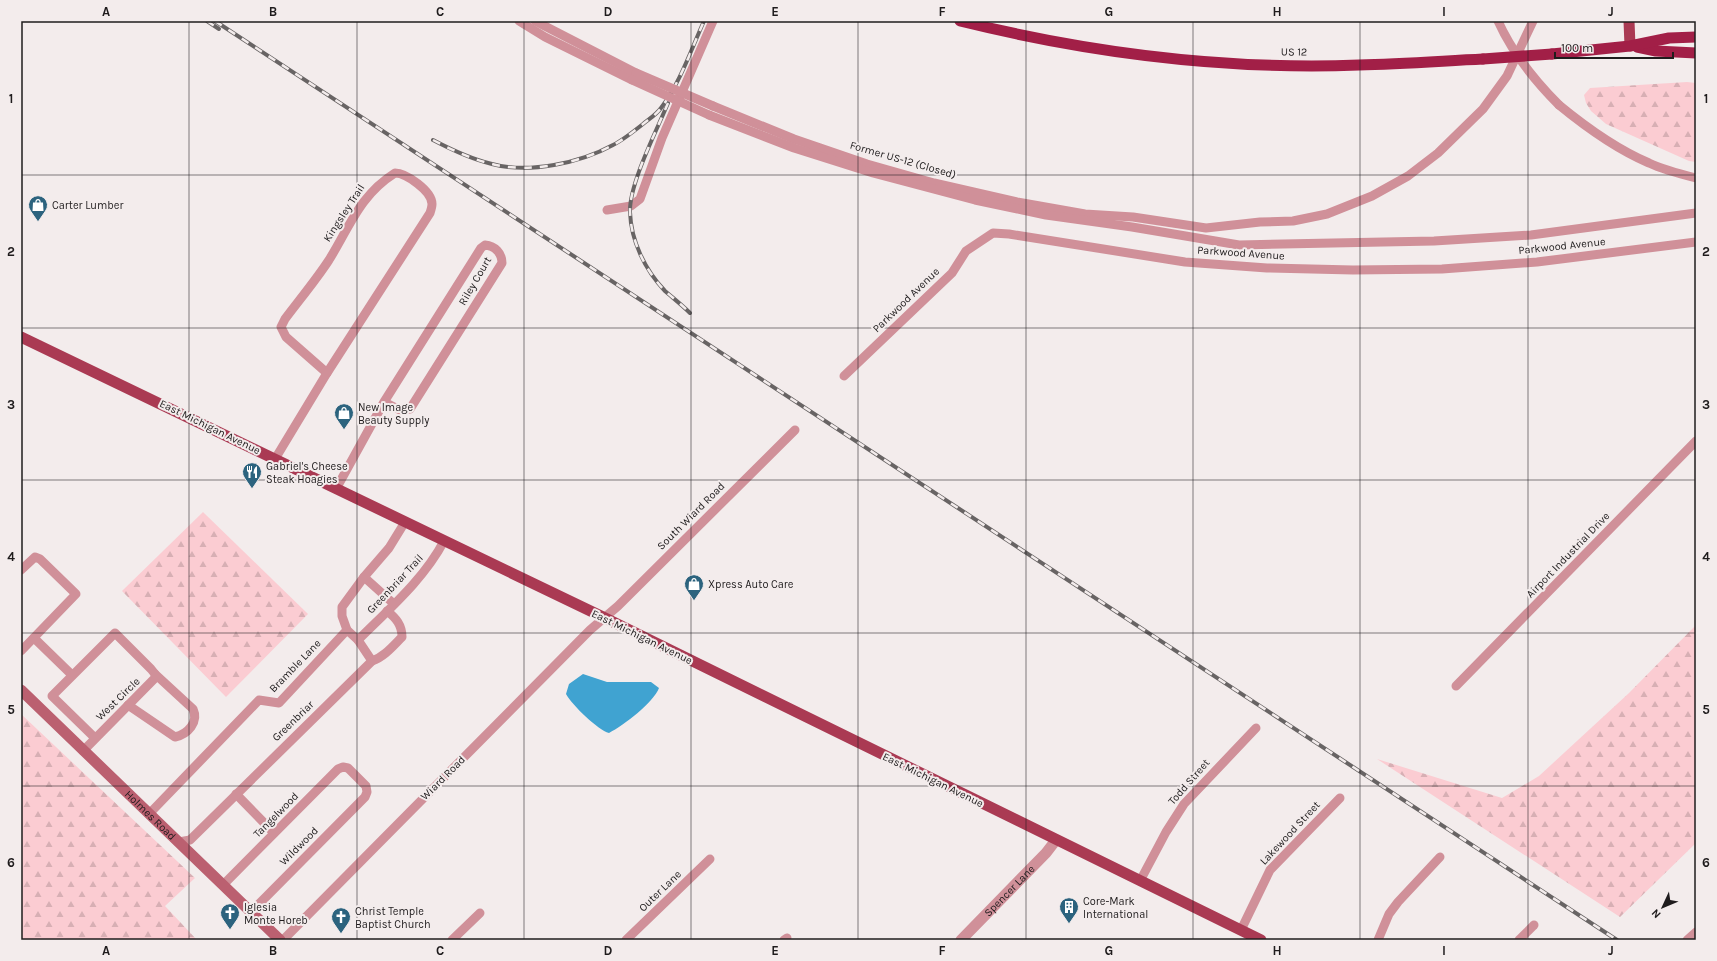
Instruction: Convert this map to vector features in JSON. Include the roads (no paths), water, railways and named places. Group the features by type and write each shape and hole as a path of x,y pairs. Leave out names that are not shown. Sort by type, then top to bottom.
{"highway":[{"name":"US 12","path":"960,21 1002,31 1132,54 1206,61 1276,65 1358,65 1552,54 1630,46 1669,38 1696,37"},
{"name":"US 12","path":"1630,46 1656,51 1696,53"}],"main road":[{"path":"1628,21 1630,46"},
{"name":"East Michigan Avenue","path":"21,337 603,618 1261,940"},
{"name":"Holmes Road","path":"21,690 280,940"}],"street":[{"path":"519,21 546,37 634,77"},
{"path":"535,21 634,77 708,115 794,148 859,169 974,200 1046,215 1132,227 1238,245 1434,241 1531,235 1696,213"},
{"path":"607,210 631,206 640,199 662,138 712,21"},
{"path":"1498,21 1510,44 1529,71 1559,105 1597,135 1628,153 1650,164 1696,178"},
{"name":"Former US-12 (Closed)","path":"634,77 713,106 794,139 867,164 934,183 1017,202 1092,215 1133,217 1206,228 1260,222 1293,221 1327,214 1372,196 1408,176 1438,154 1483,109 1507,76 1533,21"},
{"name":"Kingsley Trail","path":"275,459 327,373 430,213 432,203 430,197 420,185 400,173 395,173 375,187 360,206 328,260 285,319 281,327 286,337 327,373"},
{"name":"Parkwood Avenue","path":"844,376 952,273 966,251 993,233 1009,234 1184,262 1267,268 1353,270 1442,269 1537,262 1696,242"},
{"name":"Riley Court","path":"336,489 384,402 481,248 485,246 494,248 502,258 502,263 410,410 400,410 384,402"},
{"name":"South Wiard Road","path":"603,618 618,606 795,430"},
{"name":"Airport Industrial Drive","path":"1456,686 1696,441"},
{"path":"372,660 358,640 347,630 342,616 342,607 364,577 389,548 405,522"},
{"name":"Greenbriar Trail","path":"358,640 422,574 438,553 444,541"},
{"path":"21,570 33,557 40,559 76,594 21,650"},
{"path":"364,577 394,604"},
{"name":"Greenbriar","path":"179,842 190,840 372,660 378,659 402,637 402,630 399,623 387,611"},
{"name":"Wiard Road","path":"283,940 603,618"},
{"name":"Bramble Lane","path":"150,814 259,700 279,703 347,630"},
{"name":"West Circle","path":"83,751 152,683 155,674 115,633 52,696 96,738"},
{"path":"34,638 72,675"},
{"path":"128,705 175,737 183,735 194,723 196,715 193,709 155,674"},
{"name":"Todd Street","path":"1140,881 1166,832 1184,804 1198,787 1256,728"},
{"name":"Tangelwood","path":"223,886 338,769 343,767 348,768 366,786 367,792 365,797"},
{"path":"236,794 274,833"},
{"name":"Wildwood","path":"251,912 365,797"},
{"name":"Lakewood Street","path":"1241,930 1270,870 1340,798"},
{"name":"Spencer Lane","path":"961,940 1046,853 1056,840"},
{"path":"1378,940 1389,914 1398,902 1440,857"},
{"name":"Outer Lane","path":"626,940 710,859"},
{"path":"452,940 480,913"},
{"path":"1519,940 1534,925"},
{"path":"1687,940 1696,932"}],"water":[{"path":"583,674 607,682 651,682 659,688 656,694 644,707 622,725 609,733 598,727 569,699 566,694 569,684"}],"railway":[{"path":"207,21 219,29"},
{"path":"215,21 1617,940"},
{"path":"433,140 469,157 506,167 522,168 554,165 570,162 600,151 617,143 659,110 680,77 704,21"},
{"path":"668,103 644,157 634,187 631,200 631,223 636,244 651,274 665,291 690,313"}],"place":[{"name":"Carter Lumber","path":"38,222"},
{"name":"New Image Beauty Supply","path":"344,430"},
{"name":"Gabriel's Cheese Steak Hoagies","path":"252,489"},
{"name":"Xpress Auto Care","path":"694,601"},
{"name":"Core-Mark International","path":"1069,924"},
{"name":"Iglesia Monte Horeb","path":"230,930"},
{"name":"Christ Temple Baptist Church","path":"341,934"}]}
